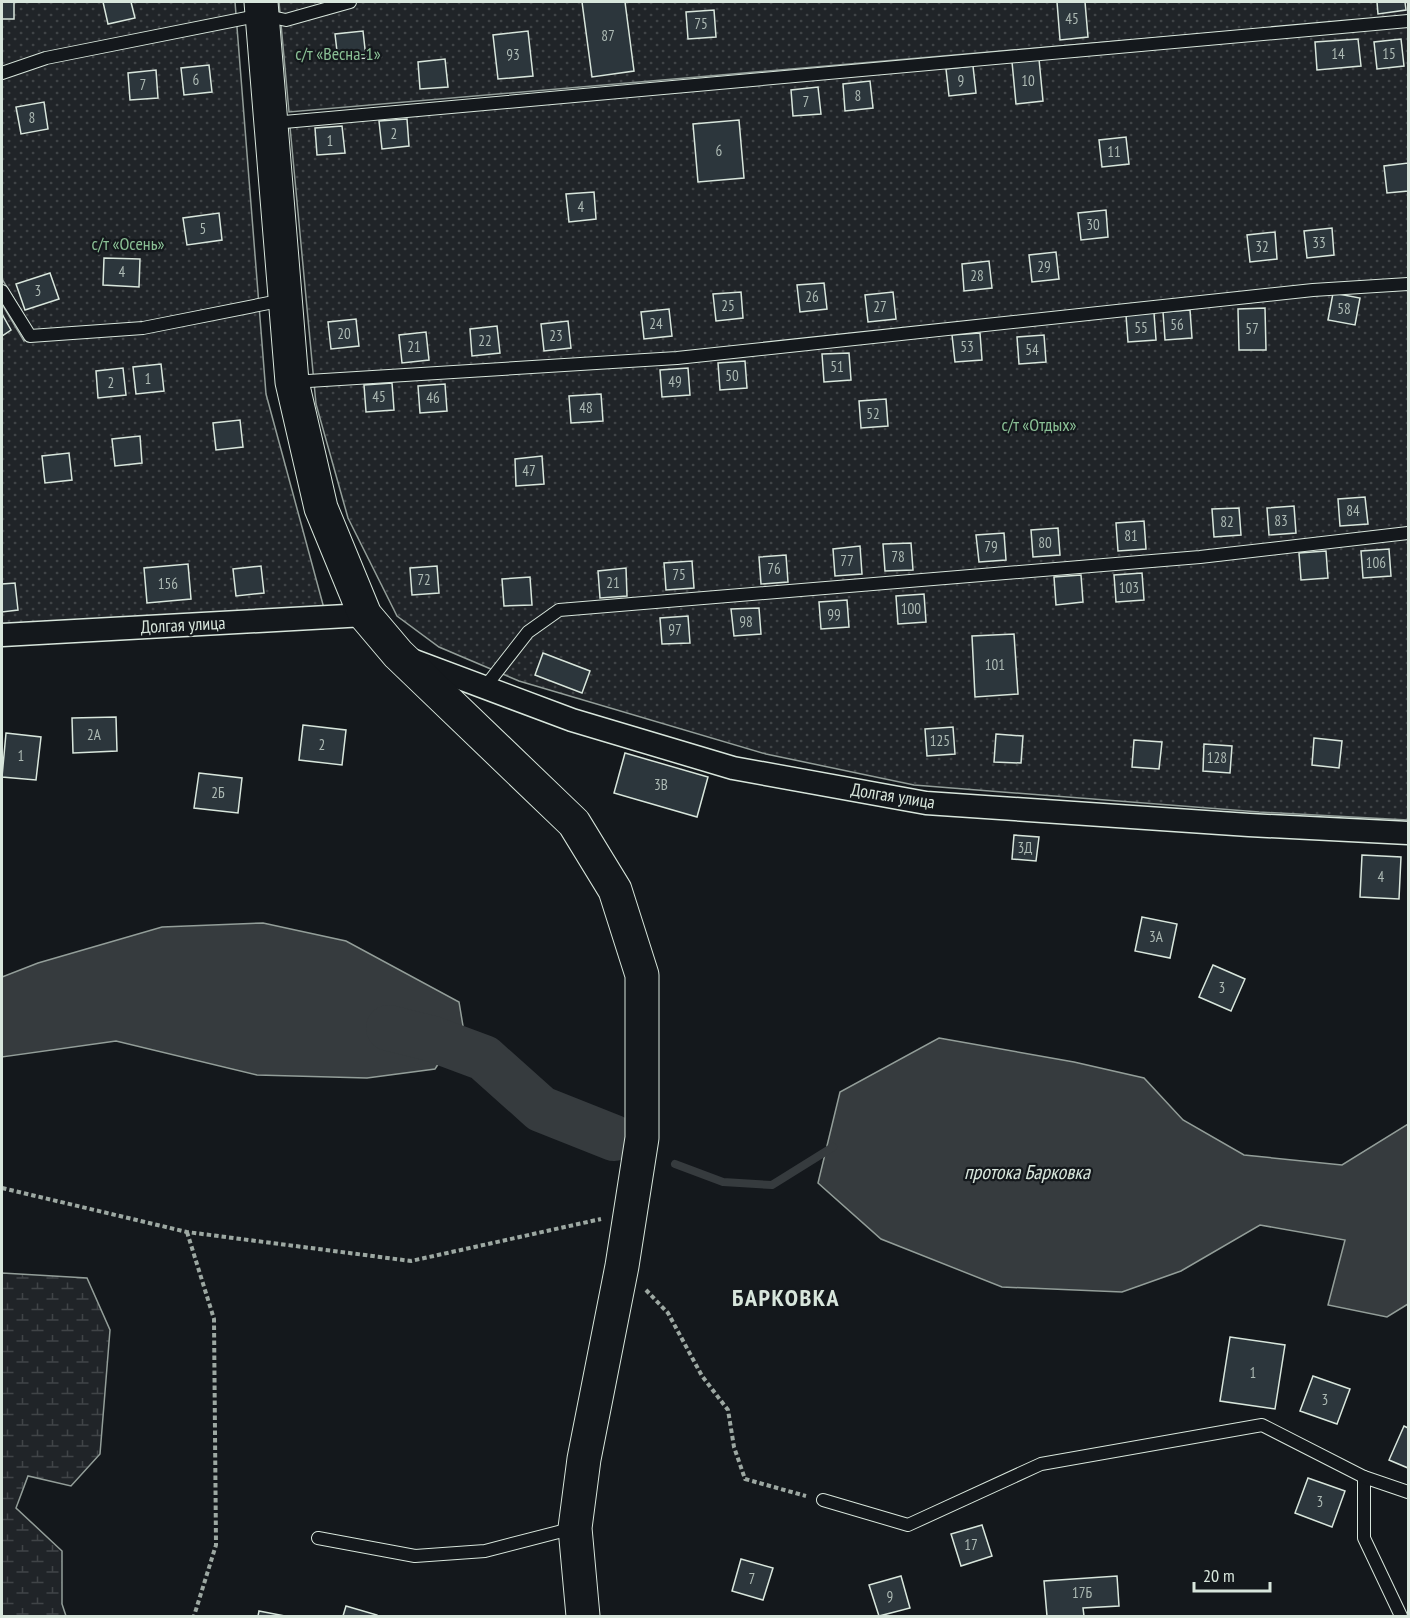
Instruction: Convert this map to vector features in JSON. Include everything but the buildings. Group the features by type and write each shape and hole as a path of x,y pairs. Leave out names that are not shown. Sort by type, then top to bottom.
{"main road":[{"path":"262,8 292,382 321,508 365,615 398,654 574,823 615,890 642,975 642,1138 622,1266 584,1459 575,1528 583,1617"}],"street":[{"name":"Долгая улица","path":"2,635 365,615"},
{"name":"Долгая улица","path":"398,654 572,720 733,768 926,803 1249,825 1408,833"}],"lane":[{"path":"2,73 46,58 262,8 286,20 350,2"},
{"path":"272,124 1408,21"},
{"path":"292,382 677,358 1313,290 1408,284"},
{"path":"2,291 30,336 143,328 285,300"},
{"path":"485,687 528,632 559,610 1200,557 1408,532"},
{"path":"823,1500 908,1525 1041,1464 1262,1425 1364,1477 1408,1492"},
{"path":"1364,1477 1364,1538 1401,1617"},
{"path":"318,1538 416,1556 485,1551 575,1528"}],"path":[{"path":"2,1188 187,1232 411,1260 631,1213"},
{"path":"187,1232 214,1319 216,1545 194,1617"},
{"path":"622,1266 668,1313 702,1376 728,1410 734,1447 745,1479 823,1500"}],"green space":[{"name":"с/т «Осень»","path":"2,2 235,2 266,394 325,612 2,627 2,304 24,341 30,325 2,279"},
{"name":"с/т «Весна-1»","path":"279,2 1408,2 1408,16 289,112"},
{"name":"с/т «Отдых»","path":"1408,26 1408,820 1259,812 914,785 766,754 519,681 439,647 397,616 348,518 316,404 290,127"},
{"path":"2,1273 87,1278 110,1330 100,1454 71,1486 28,1476 16,1508 62,1551 62,1604 66,1616 2,1616"}],"water":[{"path":"263,923 346,941 459,1002 463,1026 435,1069 367,1078 257,1075 116,1041 2,1057 2,977 38,963 162,927"},
{"name":"протока Барковка","path":"939,1038 1074,1062 1144,1078 1183,1120 1244,1155 1342,1165 1408,1124 1408,1304 1387,1317 1328,1305 1345,1240 1260,1225 1181,1271 1122,1292 1002,1287 881,1239 818,1183 840,1092"}],"waterway":[{"path":"389,1028 433,1039 484,1058 541,1109 614,1138"},
{"path":"675,1164 723,1182 772,1185 833,1147"}],"district":[{"name":"БАРКОВКА","path":"786,1298"}]}
